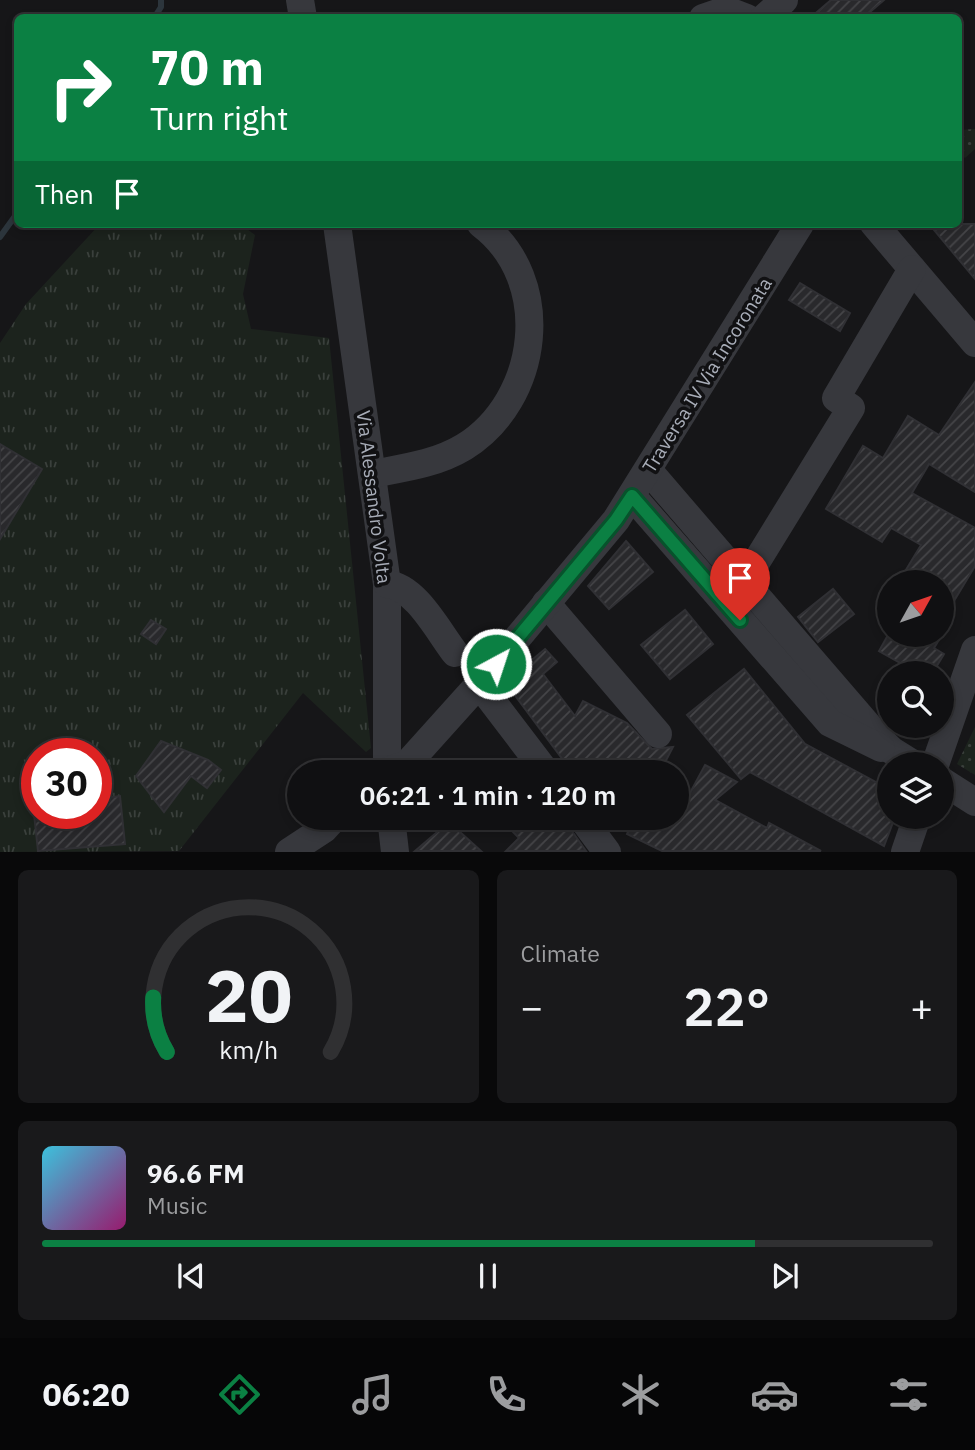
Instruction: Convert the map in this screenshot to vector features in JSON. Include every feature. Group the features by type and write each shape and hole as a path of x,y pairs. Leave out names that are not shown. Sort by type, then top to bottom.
{"street":[{"path":"768,14 784,0"},
{"path":"700,11 726,10 736,14"},
{"name":"Via Alessandro Volta","path":"338,228 387,584 386,760"},
{"path":"372,474 433,461 463,447 487,429 509,405 522,378 530,347 528,308 517,269 497,228"},
{"name":"Traversa IV Via Incoronata","path":"411,760 479,684 632,496 798,228"},
{"path":"877,228 975,344"},
{"path":"744,582 851,408 836,398 912,269"},
{"path":"648,470 891,750"},
{"path":"632,496 830,723 894,752"},
{"path":"387,584 395,585 411,596 455,653"},
{"path":"546,603 658,734"},
{"path":"940,752 975,650"},
{"path":"479,684 537,760"},
{"path":"954,789 975,802"},
{"path":"905,852 913,829"},
{"path":"392,830 395,852"},
{"path":"591,830 607,852"},
{"path":"289,852 331,833"}],"green space":[{"path":"975,129 975,149 965,158 962,155 962,130"},
{"path":"96,228 245,228 255,235 243,294 251,329 329,338 371,748 366,752 303,693 179,851 0,852 0,343 26,304"},
{"path":"975,727 975,775 957,764"}],"building":[{"path":"831,0 884,0 868,14 815,14"},
{"path":"962,224 975,224 975,279 932,228 962,228"},
{"path":"800,283 850,313 840,331 789,300"},
{"path":"975,382 975,492 929,464 912,493 975,528 975,566 954,601 954,570 906,570 921,545 891,528 882,542 826,509 863,446 883,458 908,416 939,435"},
{"path":"0,444 42,469 0,539"},
{"path":"626,541 653,572 609,609 588,586"},
{"path":"833,589 854,614 818,642 798,617"},
{"path":"685,610 713,644 670,679 641,645"},
{"path":"151,620 166,629 156,644 141,634"},
{"path":"881,648 934,648 944,654 940,661 897,661 879,651"},
{"path":"545,649 557,662 543,674 575,716 583,701 627,723 652,749 673,747 666,760 563,760 505,682"},
{"path":"744,669 805,744 877,783 877,829 890,829 884,846 750,772 741,779 687,715"},
{"path":"161,741 208,760 221,770 207,788 191,776 164,812 136,776"},
{"path":"705,765 737,782 715,800 767,828 769,823 821,851 662,851 627,834 629,830 689,830 689,795"},
{"path":"120,796 125,844 38,851 36,829 112,829 112,797"},
{"path":"440,830 458,830 481,851 415,851"},
{"path":"571,830 586,851 506,851 519,838 512,831"}],"waterway":[{"path":"157,14 161,7 161,0"},
{"path":"0,237 14,218"}],"route":[{"path":"496,664 616,520 632,496 740,620"}]}
